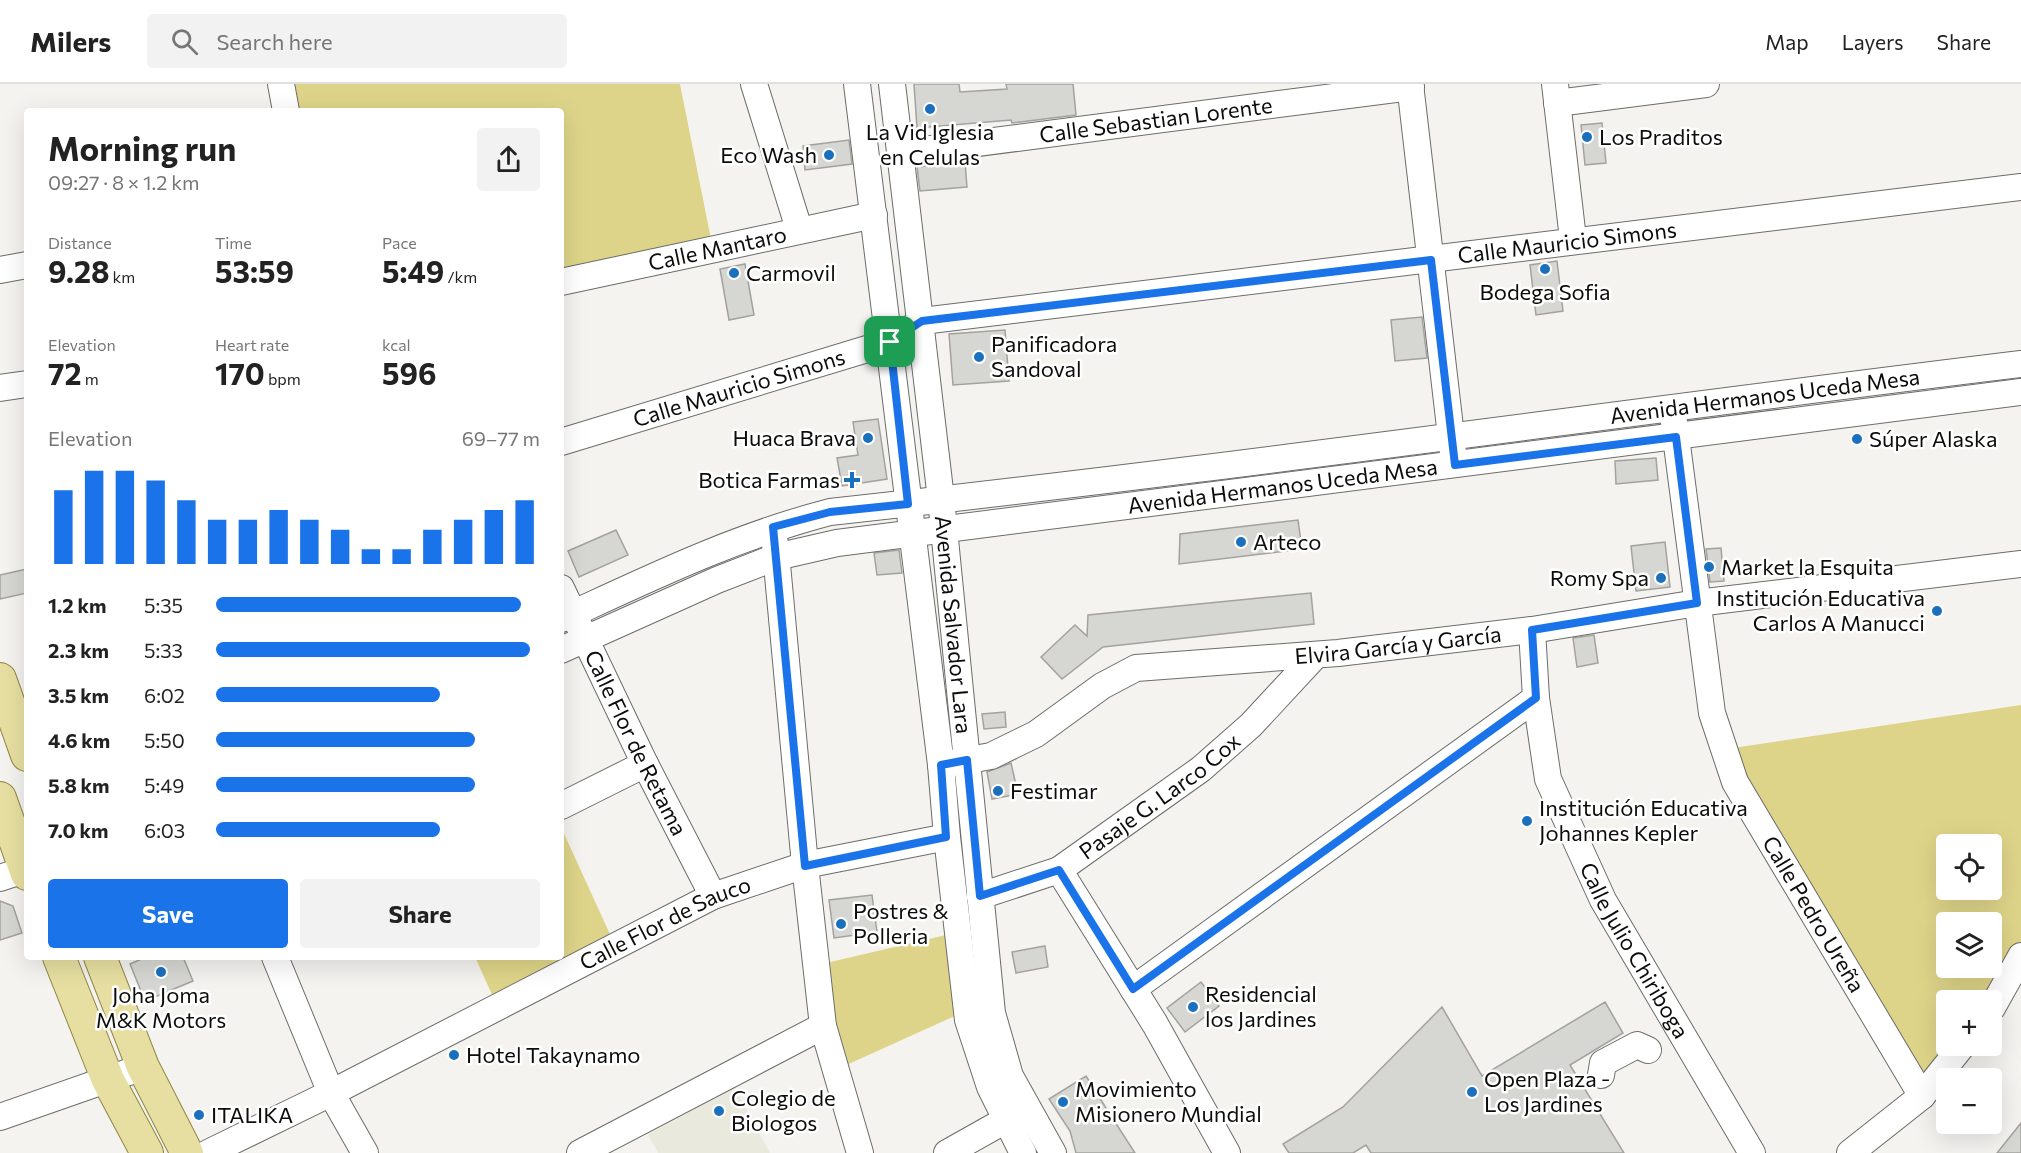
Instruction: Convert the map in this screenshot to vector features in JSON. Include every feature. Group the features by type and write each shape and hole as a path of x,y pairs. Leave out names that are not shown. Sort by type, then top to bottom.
{"main road":[{"path":"0,679 8,728 24,751"},
{"path":"0,798 20,873"},
{"path":"60,960 108,1080 147,1153"},
{"path":"101,960 143,1067 187,1153"}],"street":[{"path":"282,84 286,108"},
{"path":"754,84 799,230"},
{"name":"Avenida Salvador Lara","path":"857,84 941,765 946,837 968,1020 990,1087 1053,1153"},
{"name":"Avenida Salvador Lara","path":"892,84 922,321 992,1013 1010,1076 1023,1153"},
{"path":"1573,239 1556,94 1706,84"},
{"path":"1411,86 1455,465"},
{"name":"Calle Sebastian Lorente","path":"900,153 1411,86"},
{"name":"Calle Mauricio Simons","path":"564,441 890,342 922,321 1431,260 1573,239 2021,186"},
{"name":"Calle Mantaro","path":"564,281 873,215"},
{"path":"0,270 24,266"},
{"name":"Avenida Hermanos Uceda Mesa","path":"567,616 705,553 773,527 830,512 1451,438 1672,406 2021,364"},
{"path":"0,388 24,384"},
{"name":"Avenida Hermanos Uceda Mesa","path":"564,650 717,580 776,557 837,543 2021,392"},
{"name":"Calle Pedro Ureña","path":"1672,406 1712,713 1735,782 1922,1096"},
{"path":"1155,473 1158,502"},
{"path":"773,527 805,866 823,1026 860,1153"},
{"name":"Elvira García y García","path":"941,765 991,756 1036,734 1101,686 1136,668 1316,656 1532,630 1697,603 2021,564"},
{"name":"Calle Flor de Retama","path":"567,616 585,639 645,764 713,896"},
{"name":"Calle Julio Chiriboga","path":"1532,630 1536,698 1548,779 1603,900 1752,1153"},
{"name":"Pasaje G. Larco Cox","path":"980,896 1059,870 1201,769 1251,725 1316,656"},
{"path":"1133,989 1536,698"},
{"path":"564,804 645,764"},
{"name":"Calle Flor de Sauco","path":"208,1153 331,1093 713,896 805,866 946,837"},
{"path":"1059,870 1133,989 1227,1153"},
{"path":"2002,990 2021,956"},
{"path":"276,960 331,1093 365,1153"},
{"path":"580,1153 823,1026"},
{"path":"1601,1075 1603,1063 1637,1045 1647,1050"},
{"path":"1850,1153 1922,1096 1954,1056"},
{"path":"0,1117 143,1067"},
{"path":"947,1153 1016,1115"}],"shaded area":[{"path":"282,84 680,84 713,249 564,281 564,108 286,108"},
{"path":"2021,705 2021,944 2002,971 2002,912 1936,912 1936,978 1997,978 1989,990 1936,990 1936,1056 1939,1056 1919,1083 1712,751"},
{"path":"564,834 614,943 494,999 476,960 564,960"},
{"path":"946,935 957,1015 842,1067 826,963"},
{"name":"Colegio de Biologos","path":"735,1088 770,1153 658,1153 648,1134"}],"building":[{"path":"914,84 959,84 960,92 1007,89 1006,84 1073,84 1076,115 1012,123 1011,120 917,128"},
{"path":"1602,123 1606,163 1585,165 1581,125"},
{"name":"Eco Wash","path":"849,140 852,164 805,170 803,146"},
{"path":"965,162 967,187 920,191 917,167"},
{"path":"1557,261 1563,311 1536,315 1530,265"},
{"path":"745,264 754,315 729,320 720,269"},
{"path":"1422,317 1427,358 1395,361 1391,320"},
{"name":"Panificadora Sandoval","path":"1005,330 1009,381 953,385 949,334"},
{"name":"Huaca Brava","path":"878,419 887,479 842,486 837,458 858,455 853,422"},
{"path":"1656,458 1658,480 1616,484 1615,461"},
{"name":"Arteco","path":"1298,520 1302,549 1179,564 1180,534"},
{"path":"616,530 628,555 579,577 568,551"},
{"path":"1665,542 1670,587 1636,591 1631,546"},
{"path":"1721,548 1724,581 1710,582 1706,549"},
{"path":"899,550 902,573 877,575 874,553"},
{"path":"24,570 24,594 0,599 0,575"},
{"path":"1311,593 1314,624 1103,647 1062,679 1041,657 1075,625 1087,636 1088,615"},
{"path":"1594,635 1598,663 1577,667 1573,638"},
{"path":"1005,712 1006,727 984,729 982,714"},
{"path":"1011,763 1018,794 992,799 987,772"},
{"path":"872,895 877,932 834,938 829,900"},
{"path":"0,901 13,906 22,933 0,940"},
{"path":"1045,946 1048,967 1016,973 1012,952"},
{"name":"Joha Joma M&K Motors","path":"139,960 184,960 193,981 145,1001 130,964"},
{"name":"Residencial los Jardines","path":"1201,982 1219,1006 1185,1032 1167,1008"},
{"name":"Open Plaza - Los Jardines","path":"1605,1002 1623,1033 1570,1065 1624,1153 1371,1153 1366,1145 1353,1153 1289,1153 1283,1144 1343,1107 1442,1007 1482,1076"},
{"path":"1086,1076 1135,1153 1076,1153 1070,1131 1049,1099"},
{"path":"2021,1123 2021,1153 1997,1153"}],"place":[{"name":"La Vid Iglesia en Celulas","path":"930,109"},
{"name":"Los Praditos","path":"1587,137"},
{"name":"Eco Wash","path":"829,155"},
{"name":"Bodega Sofia","path":"1545,269"},
{"name":"Carmovil","path":"734,273"},
{"name":"Panificadora Sandoval","path":"979,357"},
{"name":"Huaca Brava","path":"868,438"},
{"name":"Súper Alaska","path":"1857,439"},
{"name":"Botica Farmas","path":"852,480"},
{"name":"Arteco","path":"1241,542"},
{"name":"Market la Esquita","path":"1709,567"},
{"name":"Romy Spa","path":"1661,578"},
{"name":"Institución Educativa Carlos A Manucci","path":"1937,611"},
{"name":"Festimar","path":"998,791"},
{"name":"Institución Educativa Johannes Kepler","path":"1527,821"},
{"name":"Postres & Polleria","path":"841,924"},
{"name":"Joha Joma M&K Motors","path":"161,972"},
{"name":"Residencial los Jardines","path":"1193,1007"},
{"name":"Hotel Takaynamo","path":"454,1055"},
{"name":"Open Plaza - Los Jardines","path":"1472,1092"},
{"name":"Movimiento Misionero Mundial","path":"1063,1102"},
{"name":"Colegio de Biologos","path":"719,1111"},
{"name":"ITALIKA","path":"199,1115"}],"route":[{"path":"1431,260 1455,465 1676,437 1697,603 1532,630 1536,698 1133,989 1059,870 980,896 967,760 941,765 946,837 805,866 773,527 830,512 908,504 890,342 922,321 1431,260"}]}
